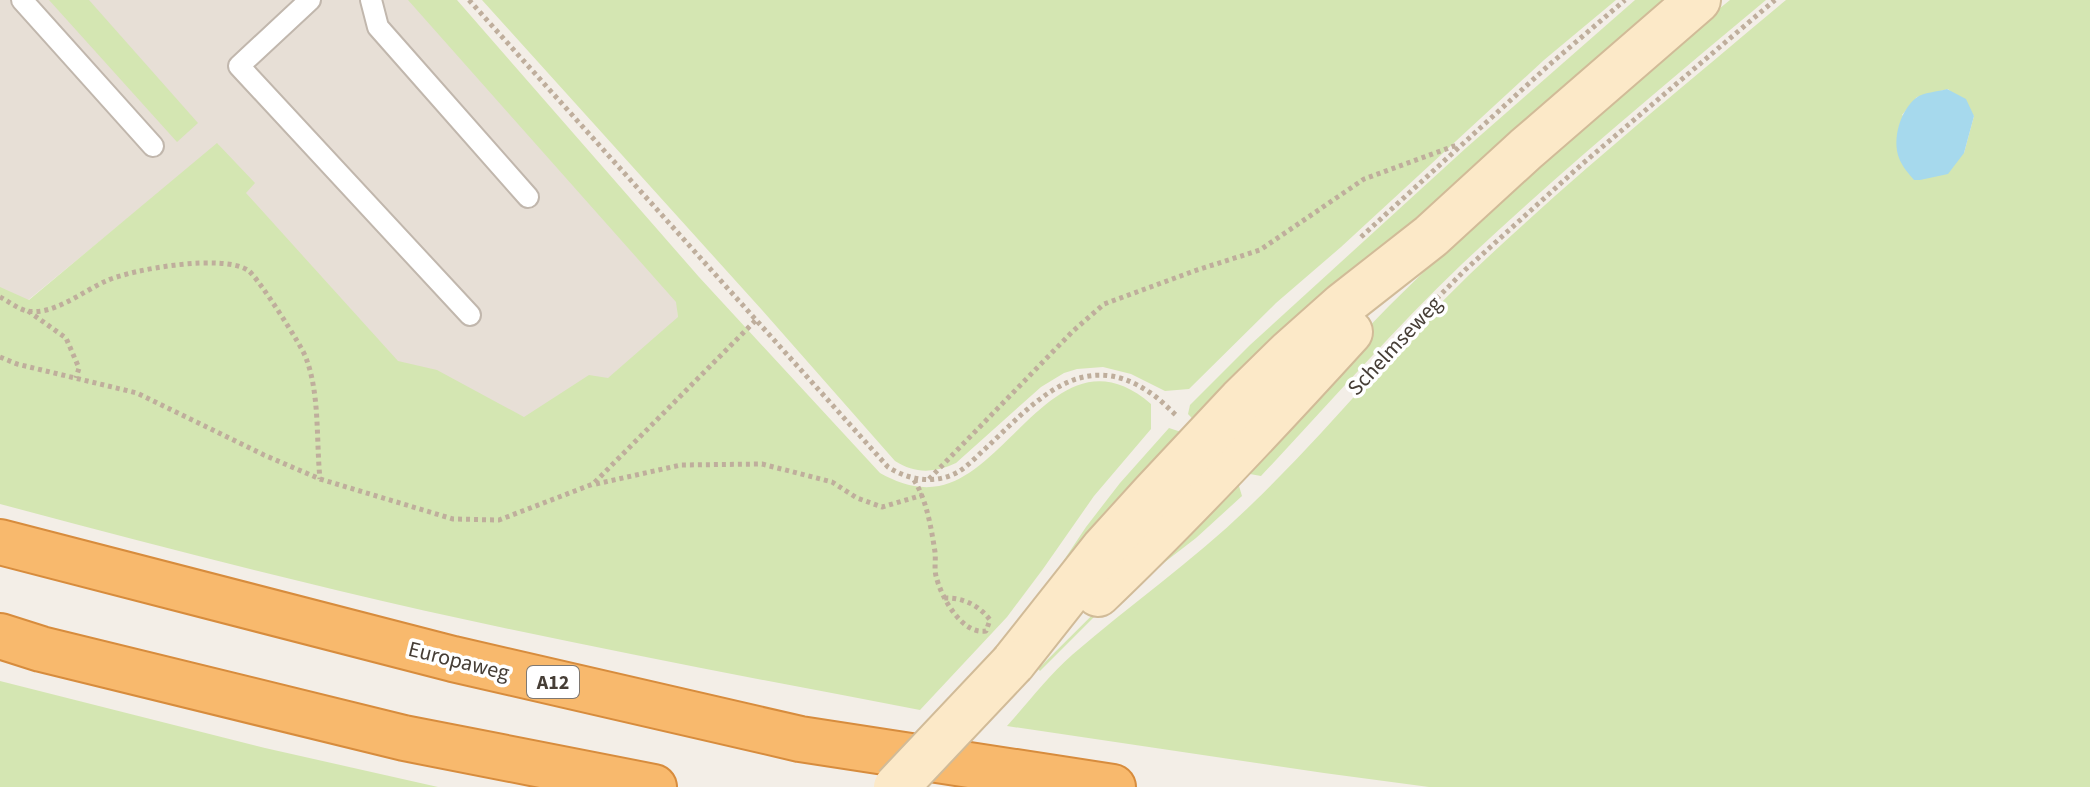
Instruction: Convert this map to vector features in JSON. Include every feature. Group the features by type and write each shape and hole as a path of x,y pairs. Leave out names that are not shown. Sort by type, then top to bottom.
{"highway":[{"name":"Europaweg","path":"0,542 453,659 800,739 1113,787"},
{"path":"0,636 41,649 404,738 654,787"}],"main road":[{"path":"896,787 1013,663 1104,548 1231,410 1289,353 1343,305 1431,236 1698,0"}],"lane":[{"path":"22,0 153,146"},
{"path":"310,0 239,66 470,315"},
{"path":"371,0 378,27 528,197"}],"path":[{"path":"469,0 888,467 899,474 929,480 958,471 1046,394 1080,377 1102,375 1128,381 1148,391 1174,414"},
{"name":"Schelmseweg","path":"1379,358 1488,249 1775,0"},
{"path":"929,480 1073,331 1104,304 1260,250 1364,179 1462,144"},
{"path":"27,311 51,309 109,279 179,263 223,263 249,271 306,356 313,384 320,479"},
{"path":"0,297 66,338 79,368 76,378"},
{"path":"593,484 756,320"},
{"path":"0,357 17,364 137,393 320,479 453,519 499,520 593,484 681,465 762,464 832,482 857,498 882,507 923,495"},
{"path":"914,479 923,495 936,555 935,574 943,598 969,628 977,633 986,631 990,620 983,610 970,603 943,598"}],"shaded area":[{"path":"0,0 414,0 677,298 678,319 610,381 526,419 398,362 241,192 218,144 27,301 0,288"}],"green space":[{"path":"49,0 89,0 198,123 177,142"},
{"path":"408,0 457,0 699,277 880,473 901,483 923,487 939,486 965,476 1063,392 1090,382 1119,385 1151,404 1151,429 1094,496 1007,617 920,710 412,608 212,560 0,504 0,287 29,300 217,143 255,183 246,193 398,361 437,370 524,417 589,375 608,378 678,317 676,302"},
{"path":"482,0 1616,0 1544,60 1276,303 1189,389 1165,391 1131,374 1103,367 1064,373 1041,387 956,463 925,471 895,461"},
{"path":"1635,0 1672,0 1201,428 1188,414 1190,405 1250,345 1466,148"},
{"path":"1730,0 1766,0 1574,163 1462,264 1261,476 1250,474 1242,467 1354,342 1446,250 1657,59"},
{"path":"1786,0 2090,0 2090,787 1429,787 1007,726 1072,655 1253,503 1415,330 1508,238","holes":["1948,89 1974,116 1964,153 1902,115 1917,97"]},
{"path":"1169,428 1181,432 1189,440 1057,589 984,661 1052,578 1120,483"},
{"path":"1230,478 1239,486 1242,496 1196,538 1095,616 1040,671 1038,669"},
{"path":"0,681 265,748 438,787 0,787"}],"water":[{"path":"1947,89 1966,99 1974,116 1964,153 1948,174 1914,180 1902,164 1897,150 1897,134 1902,118 1919,96"}]}
